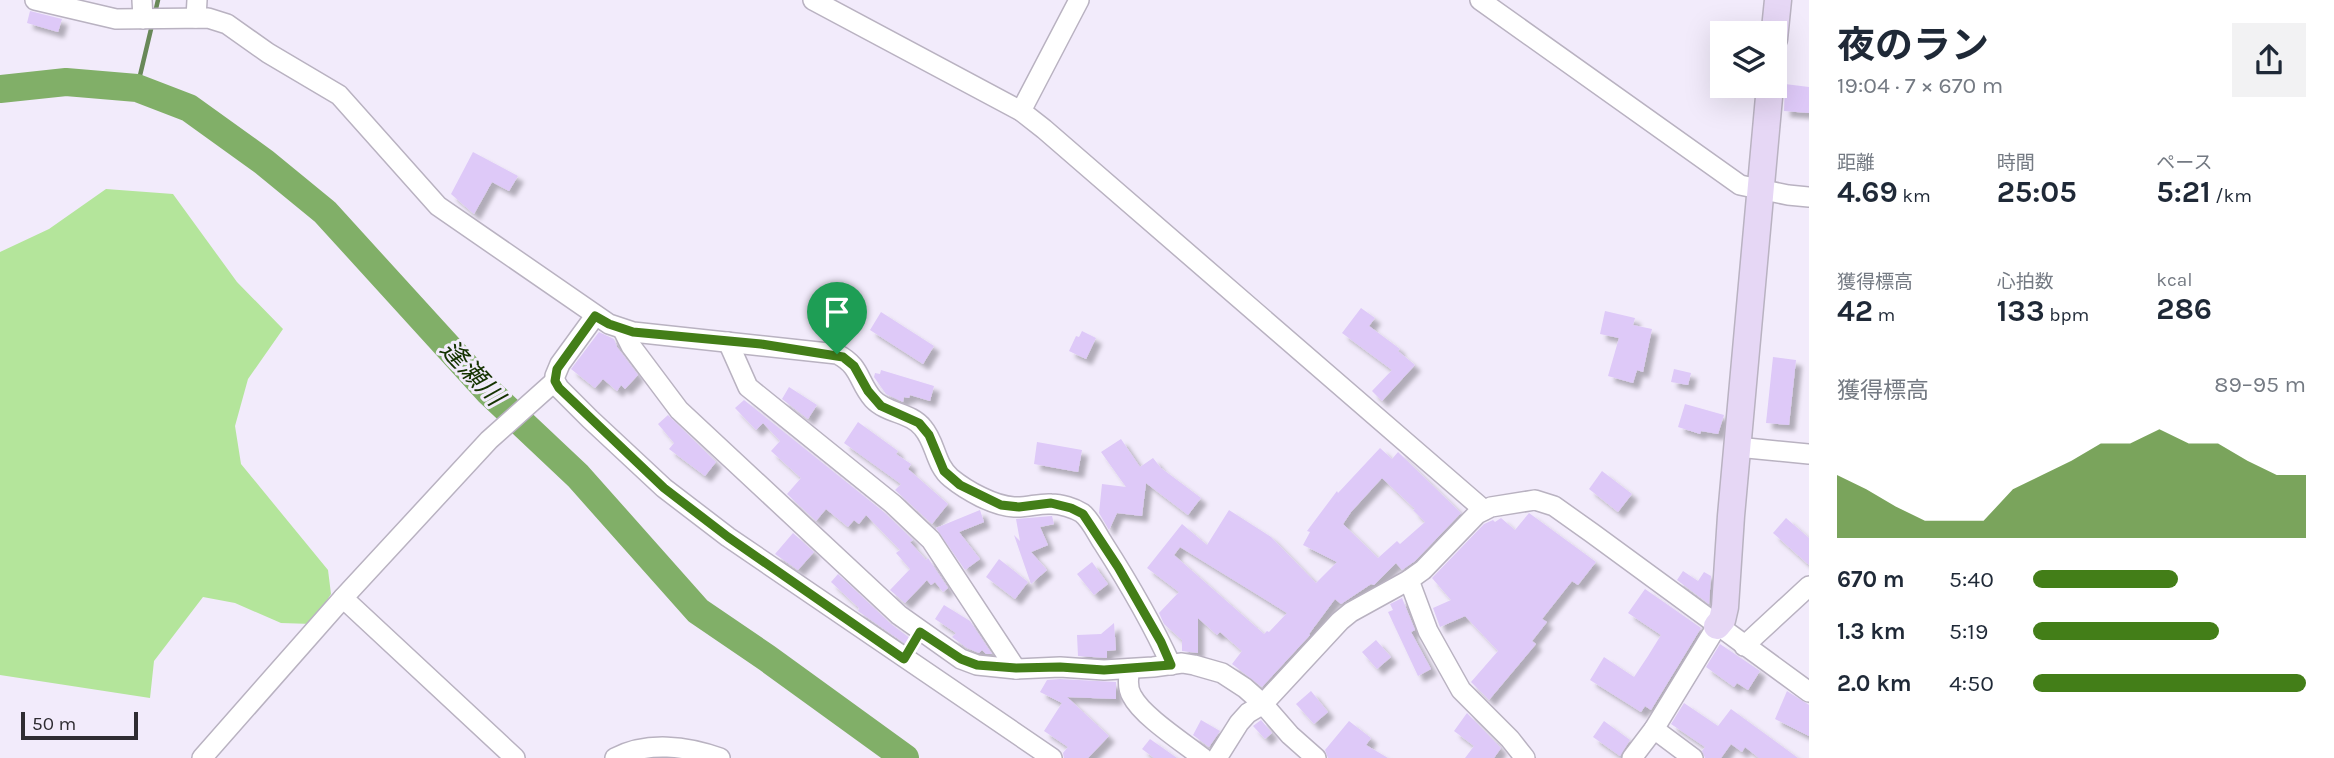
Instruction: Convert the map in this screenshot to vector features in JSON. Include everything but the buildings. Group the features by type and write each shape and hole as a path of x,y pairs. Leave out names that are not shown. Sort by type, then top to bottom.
{"street":[{"path":"35,0 116,19 145,13 173,18 196,9 208,18 227,24 268,53 339,95 438,206 595,316 622,330 843,357 854,366 868,391 881,406 919,423 929,435 944,471 960,485 1001,505 1019,507 1051,503 1083,514 1125,579 1171,665"},
{"path":"813,0 1021,111 1484,510"},
{"path":"1021,111 1079,0"},
{"path":"1480,0 1740,185 1809,197"},
{"path":"1776,21 1778,0"},
{"path":"1632,758 1654,729 1722,620 1725,607 1769,98"},
{"path":"202,758 343,598 501,428 550,385 557,369 595,316"},
{"path":"622,330 678,410 900,615 961,659 977,665 1016,668 1130,669 1182,663 1194,665 1222,673 1263,704 1290,735 1316,758"},
{"path":"729,342 748,387 893,504 931,540 1016,668"},
{"path":"550,385 664,488 728,537 1052,758"},
{"path":"1737,447 1809,454"},
{"path":"1217,758 1248,713 1263,704 1346,616 1423,570 1484,510 1535,500 1553,506 1809,692"},
{"path":"1409,580 1432,640 1461,690 1525,758"},
{"path":"1744,646 1809,586"},
{"path":"343,598 515,758"},
{"path":"904,659 920,632"},
{"path":"1130,669 1129,688 1135,700 1151,717 1203,758"},
{"path":"1654,729 1693,758"},
{"path":"615,758 626,752 674,746 720,758"}],"green space":[{"path":"106,189 173,194 237,282 283,329 248,379 235,426 241,464 328,570 331,594 312,624 281,623 235,603 203,597 154,661 150,698 0,675 0,252 49,229"}],"waterway":[{"path":"155,13 158,0"},
{"path":"137,88 152,25"},
{"name":"逢瀬川","path":"0,89 66,82 137,88 189,108 264,162 325,212 489,392 578,476 698,611 905,758"}],"route":[{"path":"595,316 622,330 633,332 837,354 854,366 873,399 881,406 919,423 929,435 944,471 960,485 1001,505 1019,507 1051,503 1083,514 1118,567 1161,642 1171,665 1104,670 977,665 961,659 920,632 904,659 728,537 664,488 590,419 555,381 557,369 595,316"}]}
